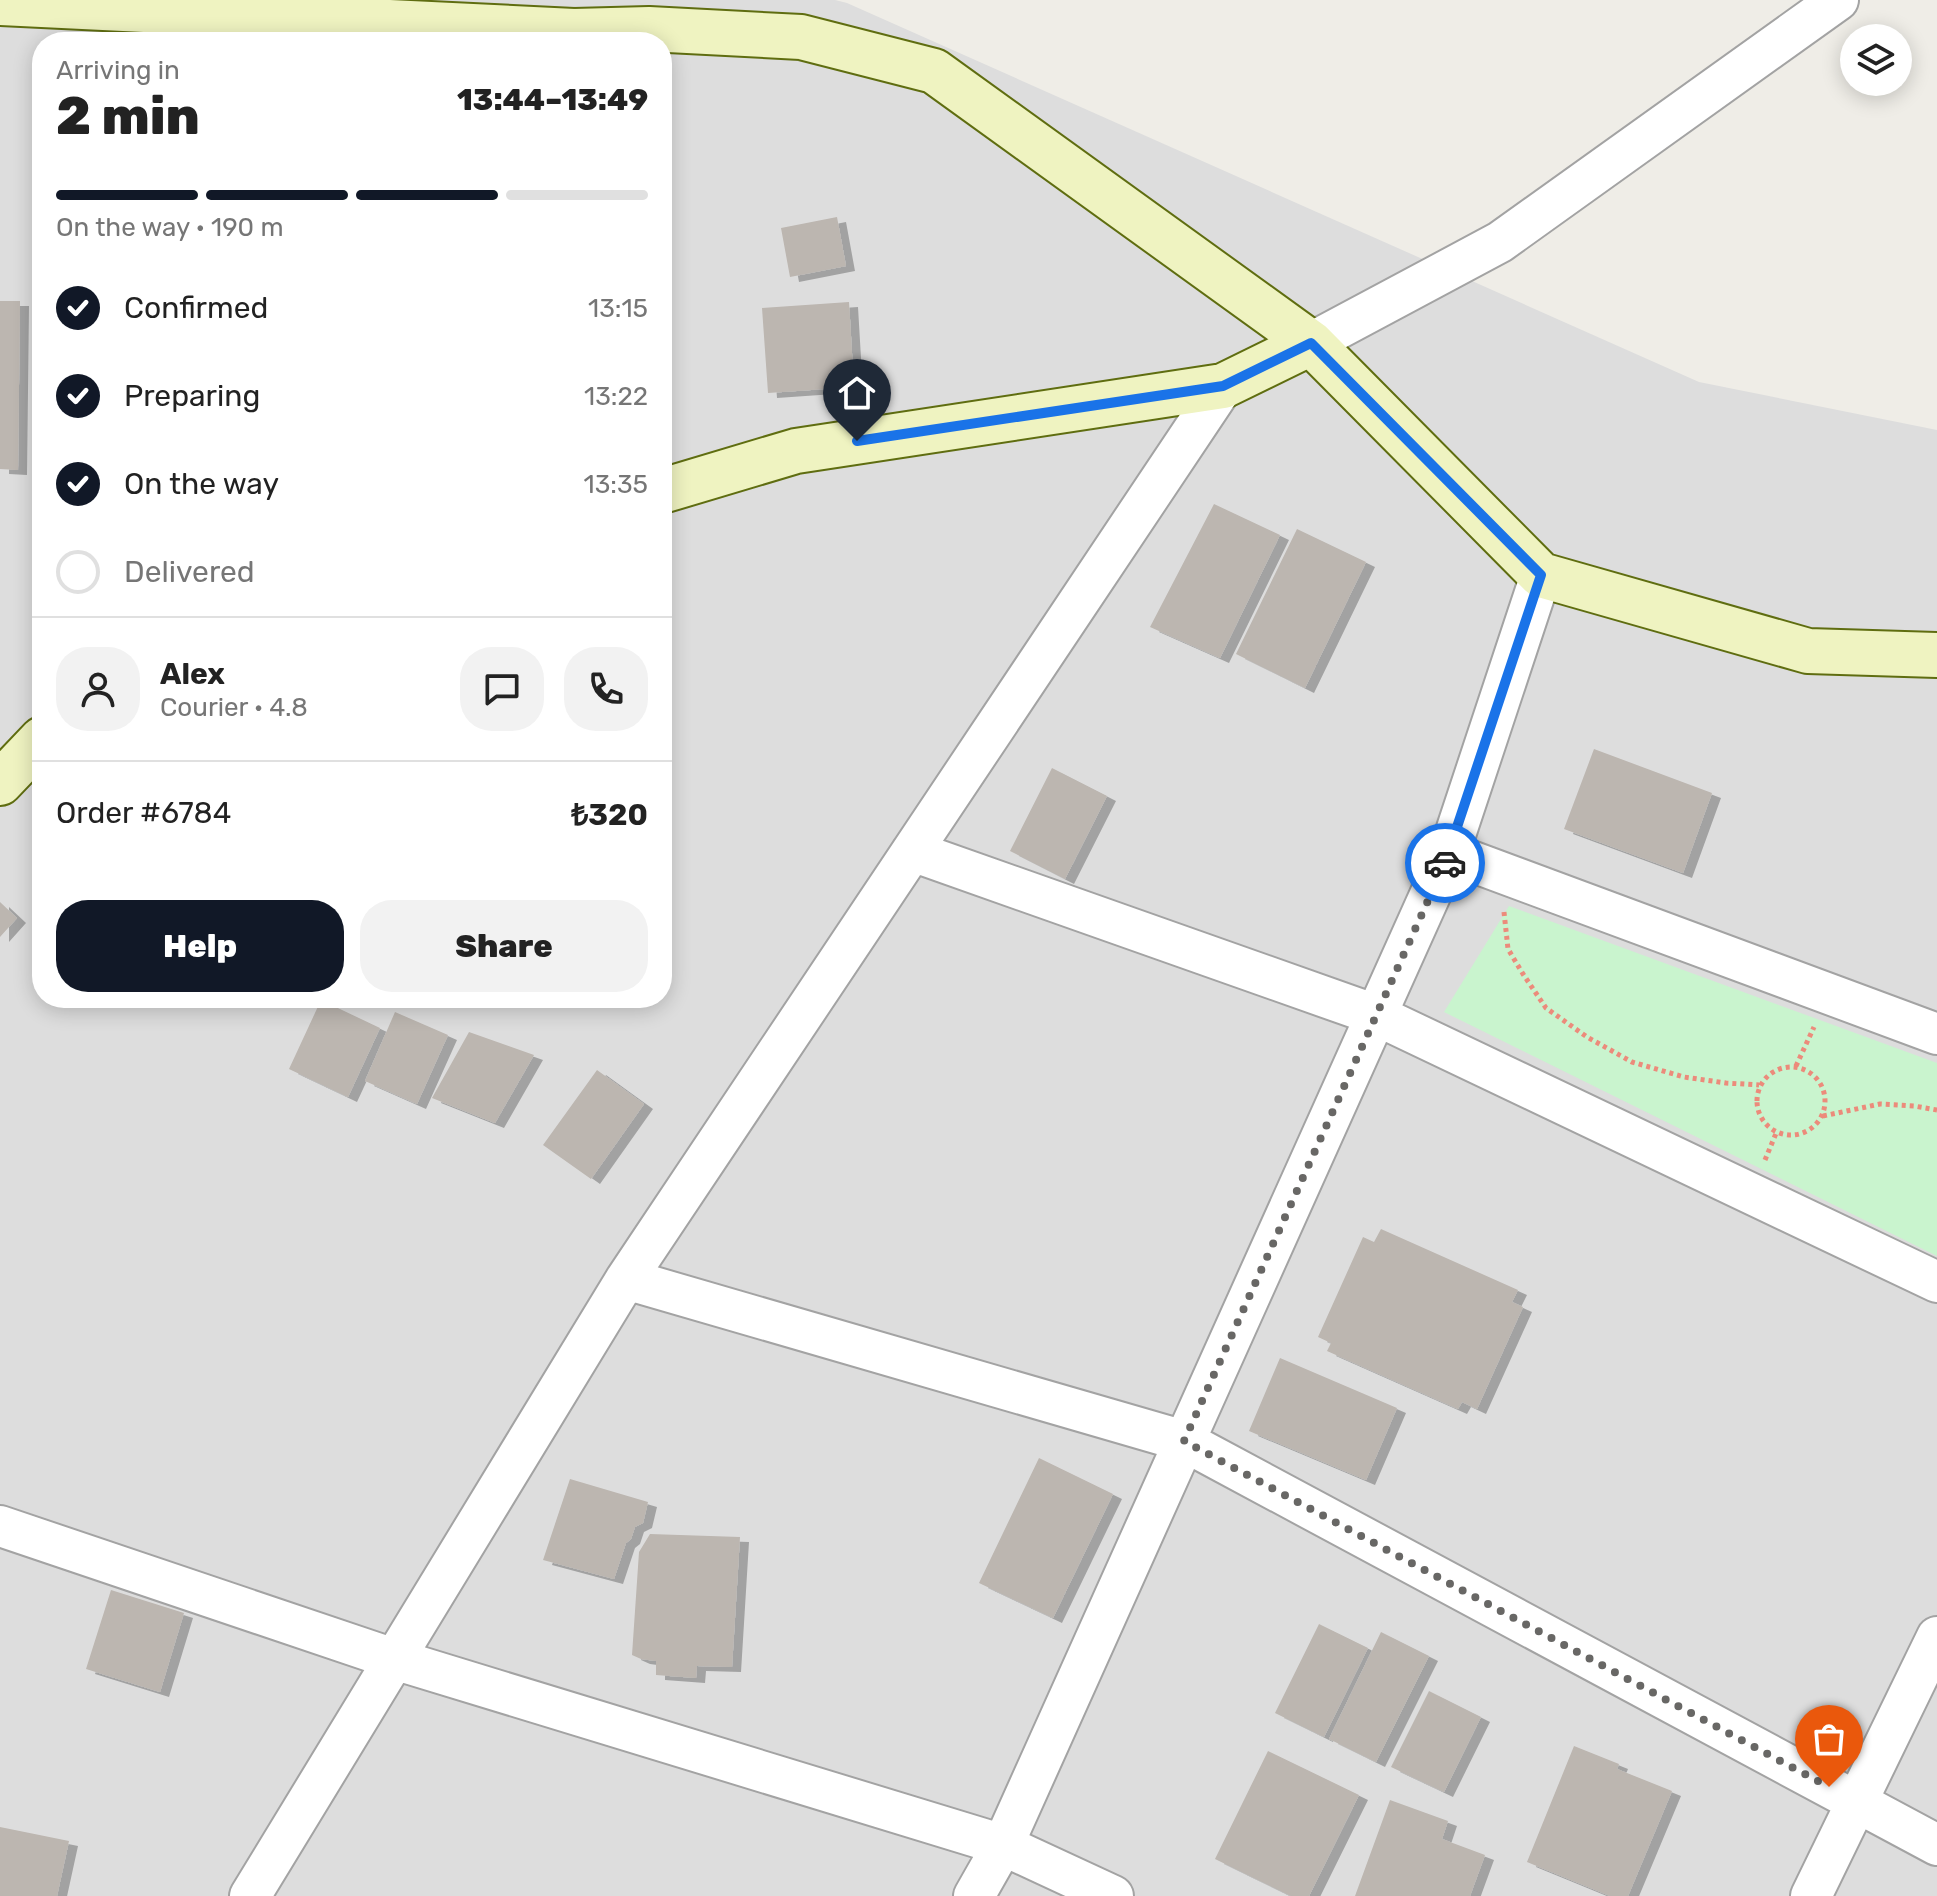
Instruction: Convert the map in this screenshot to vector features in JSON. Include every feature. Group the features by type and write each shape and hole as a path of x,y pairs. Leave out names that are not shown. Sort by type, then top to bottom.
{"street":[{"path":"672,488 796,451 1223,386 1311,343 1500,242 1838,0"},
{"path":"0,3 354,10 574,31 649,29 801,37 934,71 1311,343 1541,575 1808,651 1937,655"},
{"path":"250,1896 626,1279 1223,386"},
{"path":"974,1896 1003,1845 1449,853 1541,575"},
{"path":"0,783 32,749"},
{"path":"912,851 1376,1015 1937,1282"},
{"path":"1449,853 1937,1034"},
{"path":"626,1279 1184,1441 1937,1845"},
{"path":"0,1526 394,1659 1003,1845 1113,1896"},
{"path":"1811,1896 1937,1637"}],"path":[{"path":"1499,872 1508,949 1546,1008 1587,1037 1632,1062 1684,1077 1759,1085"},
{"path":"1823,1116 1826,1095 1815,1076 1796,1066 1774,1070 1759,1085 1756,1107 1766,1126 1785,1135 1807,1132 1823,1116 1880,1104 1937,1110"}],"shaded area":[{"path":"0,0 835,0 1699,382 1937,430 1937,1896 0,1896"}],"green space":[{"path":"1509,906 1937,1063 1937,1256 1444,1012"}],"building":[{"path":"837,217 846,266 790,277 781,228"},
{"path":"0,301 20,301 18,470 0,469"},
{"path":"849,302 854,387 768,393 762,308"},
{"path":"1214,504 1280,535 1220,658 1150,627"},
{"path":"1297,529 1366,562 1305,688 1236,654"},
{"path":"1594,749 1712,793 1683,873 1564,829"},
{"path":"1052,768 1107,796 1065,879 1010,851"},
{"path":"0,902 17,918 0,937"},
{"path":"317,1008 338,1008 380,1028 348,1097 289,1069"},
{"path":"395,1012 448,1035 417,1104 365,1081"},
{"path":"469,1032 534,1055 495,1123 432,1098"},
{"path":"597,1070 644,1104 591,1179 543,1145"},
{"path":"1381,1229 1518,1290 1512,1302 1523,1307 1477,1409 1462,1402 1458,1409 1327,1351 1331,1343 1318,1337 1363,1237 1374,1242"},
{"path":"1280,1358 1397,1408 1366,1480 1249,1431"},
{"path":"1039,1458 1113,1494 1053,1618 979,1583"},
{"path":"570,1479 648,1502 643,1523 635,1527 626,1543 614,1579 543,1560"},
{"path":"650,1534 740,1537 732,1667 697,1666 696,1678 656,1675 656,1661 632,1655 639,1552"},
{"path":"111,1590 184,1613 160,1692 86,1669"},
{"path":"1319,1624 1368,1648 1324,1737 1275,1713"},
{"path":"1381,1632 1429,1656 1376,1762 1329,1739"},
{"path":"1429,1691 1481,1717 1444,1792 1391,1767"},
{"path":"1574,1746 1619,1764 1617,1769 1672,1791 1628,1896 1610,1896 1527,1862"},
{"path":"1268,1751 1359,1795 1309,1896 1291,1896 1215,1859"},
{"path":"1390,1800 1448,1821 1442,1839 1485,1855 1470,1896 1355,1896"},
{"path":"0,1827 69,1841 57,1896 0,1896"}],"way so far":[{"path":"1445,863 1184,1441 1829,1787"}],"route":[{"path":"857,441 1223,386 1311,343 1541,575 1445,863"}]}
